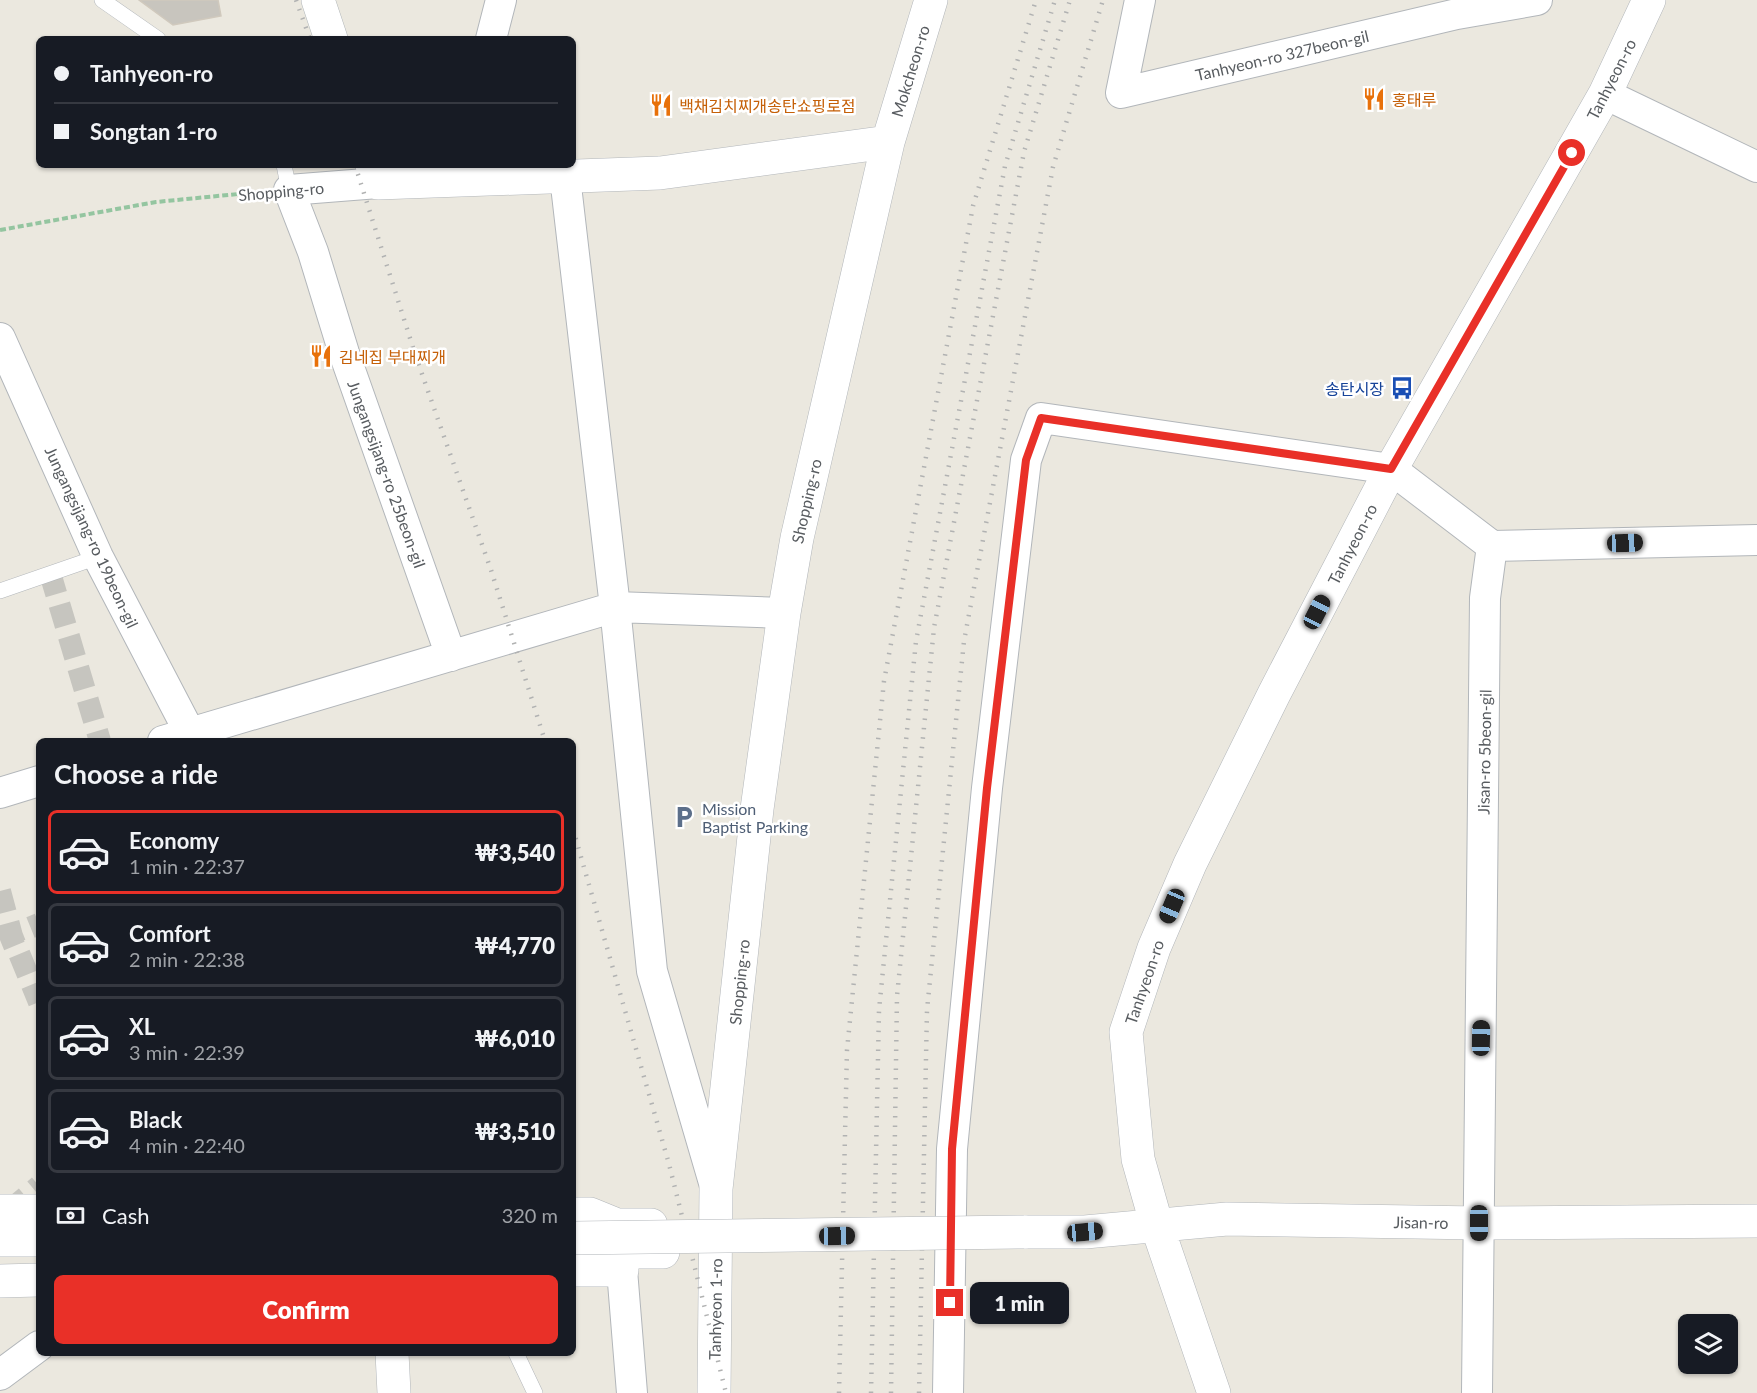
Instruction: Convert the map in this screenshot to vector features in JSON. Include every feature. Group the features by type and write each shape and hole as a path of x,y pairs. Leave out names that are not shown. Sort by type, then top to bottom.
{"street":[{"path":"318,0 330,36"},
{"path":"492,36 501,0"},
{"name":"Mokcheon-ro","path":"888,142 931,0"},
{"name":"Tanhyeon-ro 327beon-gil","path":"1140,0 1121,93 1457,14 1537,0"},
{"name":"Tanhyeon-ro","path":"1214,1393 1157,1226 1138,1159 1126,1032 1154,948 1190,864 1391,469 1605,94 1641,1"},
{"path":"1605,94 1757,167"},
{"name":"Shopping-ro","path":"287,177 458,172 565,177 660,173 888,142 797,538 784,613 757,809 716,1189 716,1238"},
{"name":"Jungangsijang-ro 25beon-gil","path":"287,177 344,353 451,656"},
{"name":"Shopping-ro","path":"565,177 615,607 652,971 716,1189"},
{"name":"Jungangsijang-ro 19beon-gil","path":"0,338 182,738"},
{"path":"948,1393 952,1149 987,788 1026,460 1041,418 1391,469 1492,546 1757,540"},
{"name":"Jisan-ro 5beon-gil","path":"1477,1393 1485,598 1492,546"},
{"path":"182,738 615,607 784,613"},
{"path":"0,793 36,782"},
{"path":"0,1211 36,1211"},
{"path":"576,1214 590,1214 617,1225 716,1238"},
{"name":"Jisan-ro","path":"576,1238 1085,1232 1227,1218 1479,1223 1757,1221"},
{"path":"632,1393 621,1252 716,1238"},
{"name":"Tanhyeon 1-ro","path":"714,1393 716,1238"},
{"path":"0,1240 36,1240"},
{"path":"576,1270 622,1270"},
{"path":"0,1281 36,1280"},
{"path":"0,1375 36,1348"},
{"path":"392,1356 393,1393"}],"lane":[{"path":"102,0 154,36"},
{"path":"0,591 98,557"},
{"path":"517,1356 535,1393"}],"path":[{"name":"Shopping-ro","path":"0,230 287,177"}],"building":[{"path":"139,0 218,0 221,16 173,25"}],"tunnel":[{"path":"50,573 99,738"},
{"path":"0,891 12,936 36,995"},
{"path":"0,940 36,925"},
{"path":"9,1211 36,1188"}],"railway":[{"path":"296,0 309,36"},
{"path":"839,1393 847,1050 884,681 973,206 1036,0"},
{"path":"871,1393 879,1010 916,641 1005,166 1055,0"},
{"path":"891,1393 897,996 934,628 1024,152 1070,0"},
{"path":"919,1393 927,1010 964,641 1053,167 1103,0"},
{"path":"356,168 416,357 491,570 544,738"},
{"path":"576,839 669,1164 726,1393"}],"place":[{"name":"홍태루","path":"1374,99"},
{"name":"백채김치찌개송탄쇼핑로점","path":"661,105"},
{"name":"김네집 부대찌개","path":"321,356"},
{"name":"송탄시장","path":"1402,388"},
{"name":"Mission Baptist Parking","path":"684,817"}],"route":[{"path":"950,1303 952,1149 987,788 1026,460 1041,418 1349,461 1391,469 1572,153"}]}
